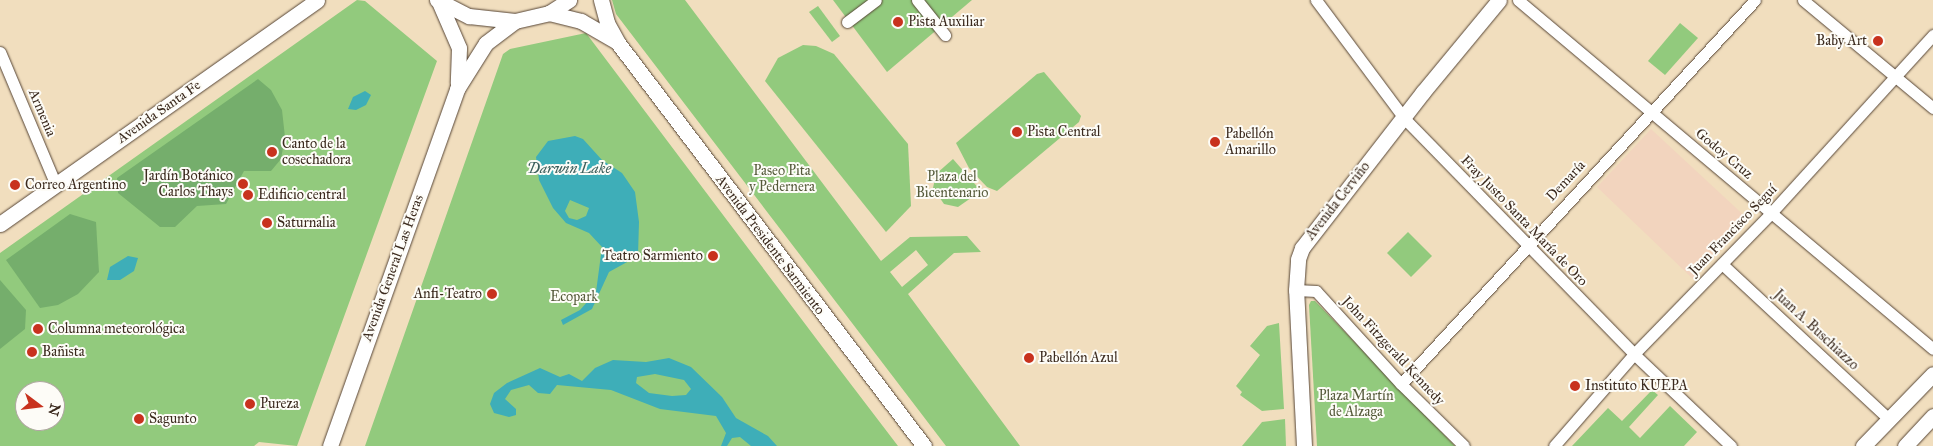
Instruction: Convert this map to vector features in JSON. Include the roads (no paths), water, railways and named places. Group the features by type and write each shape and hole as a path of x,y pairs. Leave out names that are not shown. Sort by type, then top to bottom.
{"main road":[{"name":"Avenida Santa Fe","path":"0,224 317,0"},
{"path":"438,2 477,19 514,21 548,13 569,0"},
{"name":"Avenida Presidente Sarmiento","path":"601,0 607,23 618,43 924,446"},
{"name":"Avenida Cerviño","path":"1304,446 1296,290 1298,259 1309,237 1499,0"},
{"name":"Avenida General Las Heras","path":"438,2 459,48 457,89"},
{"name":"Avenida Presidente Sarmiento","path":"548,13 581,21 618,43"},
{"name":"Avenida General Las Heras","path":"331,445 457,89 486,43 514,21"},
{"path":"1863,446 1933,374"},
{"path":"1905,446 1933,416"}],"street":[{"path":"847,22 876,0"},
{"path":"917,0 945,35"},
{"name":"Fray Justo Santa María de Oro","path":"1316,0 1404,118 1527,247 1634,354 1731,446"},
{"name":"Godoy Cruz","path":"1518,0 1933,349"},
{"name":"Demaría","path":"1401,384 1755,0"},
{"path":"1803,0 1933,108"},
{"name":"Juan Francisco Seguí","path":"1554,446 1634,354 1771,213 1896,78 1933,35"},
{"name":"Armenia","path":"0,52 56,185"},
{"name":"Juan A. Buschiazzo","path":"1722,264 1889,419"},
{"name":"John Fitzgerald Kennedy","path":"1296,290 1316,291 1401,384 1464,446"}],"water":[{"path":"365,91 371,95 366,105 356,110 348,109 353,97"},
{"name":"Darwin Lake","path":"575,136 583,139 602,160 622,173 635,192 639,222 638,256 609,272 592,309 563,325 561,320 580,310 596,292 602,247 589,233 566,223 553,208 539,180 536,157 548,141","holes":["570,200 589,208 586,216 577,220 569,218 565,211"]},
{"path":"128,256 138,258 134,271 120,280 107,280 110,267"},
{"path":"669,358 691,367 722,397 736,418 768,436 777,446 751,446 740,437 732,438 727,446 721,446 726,433 716,416 660,409 611,390 557,385 550,394 538,393 529,385 511,390 505,399 516,409 516,415 509,417 494,413 490,404 494,393 507,383 540,368 560,377 569,374 582,381 595,368 613,360 646,362","holes":["655,374 684,380 691,389 686,395 672,396 649,393 636,383 637,377"]}],"place":[{"name":"Pista Auxiliar","path":"898,22"},
{"name":"Baby Art","path":"1878,41"},
{"name":"Pista Central","path":"1017,132"},
{"name":"Pabellón Amarillo","path":"1215,142"},
{"name":"Canto de la cosechadora","path":"272,152"},
{"name":"Jardín Botánico Carlos Thays","path":"243,184"},
{"name":"Correo Argentino","path":"15,185"},
{"name":"Edificio central","path":"248,195"},
{"name":"Saturnalia","path":"267,223"},
{"name":"Teatro Sarmiento","path":"713,256"},
{"name":"Anfi-Teatro","path":"492,294"},
{"name":"Columna meteorológica","path":"38,329"},
{"name":"Bañista","path":"32,352"},
{"name":"Pabellón Azul","path":"1029,358"},
{"name":"Instituto KUEPA","path":"1575,386"},
{"name":"Pureza","path":"250,404"},
{"name":"Sagunto","path":"139,419"}],"park label":[{"name":"Paseo Pita y Pedernera","path":"782,180"},
{"name":"Plaza del Bicentenario","path":"952,186"},
{"name":"Ecopark","path":"574,297"},
{"name":"Plaza Martín de Alzaga","path":"1356,404"}]}
